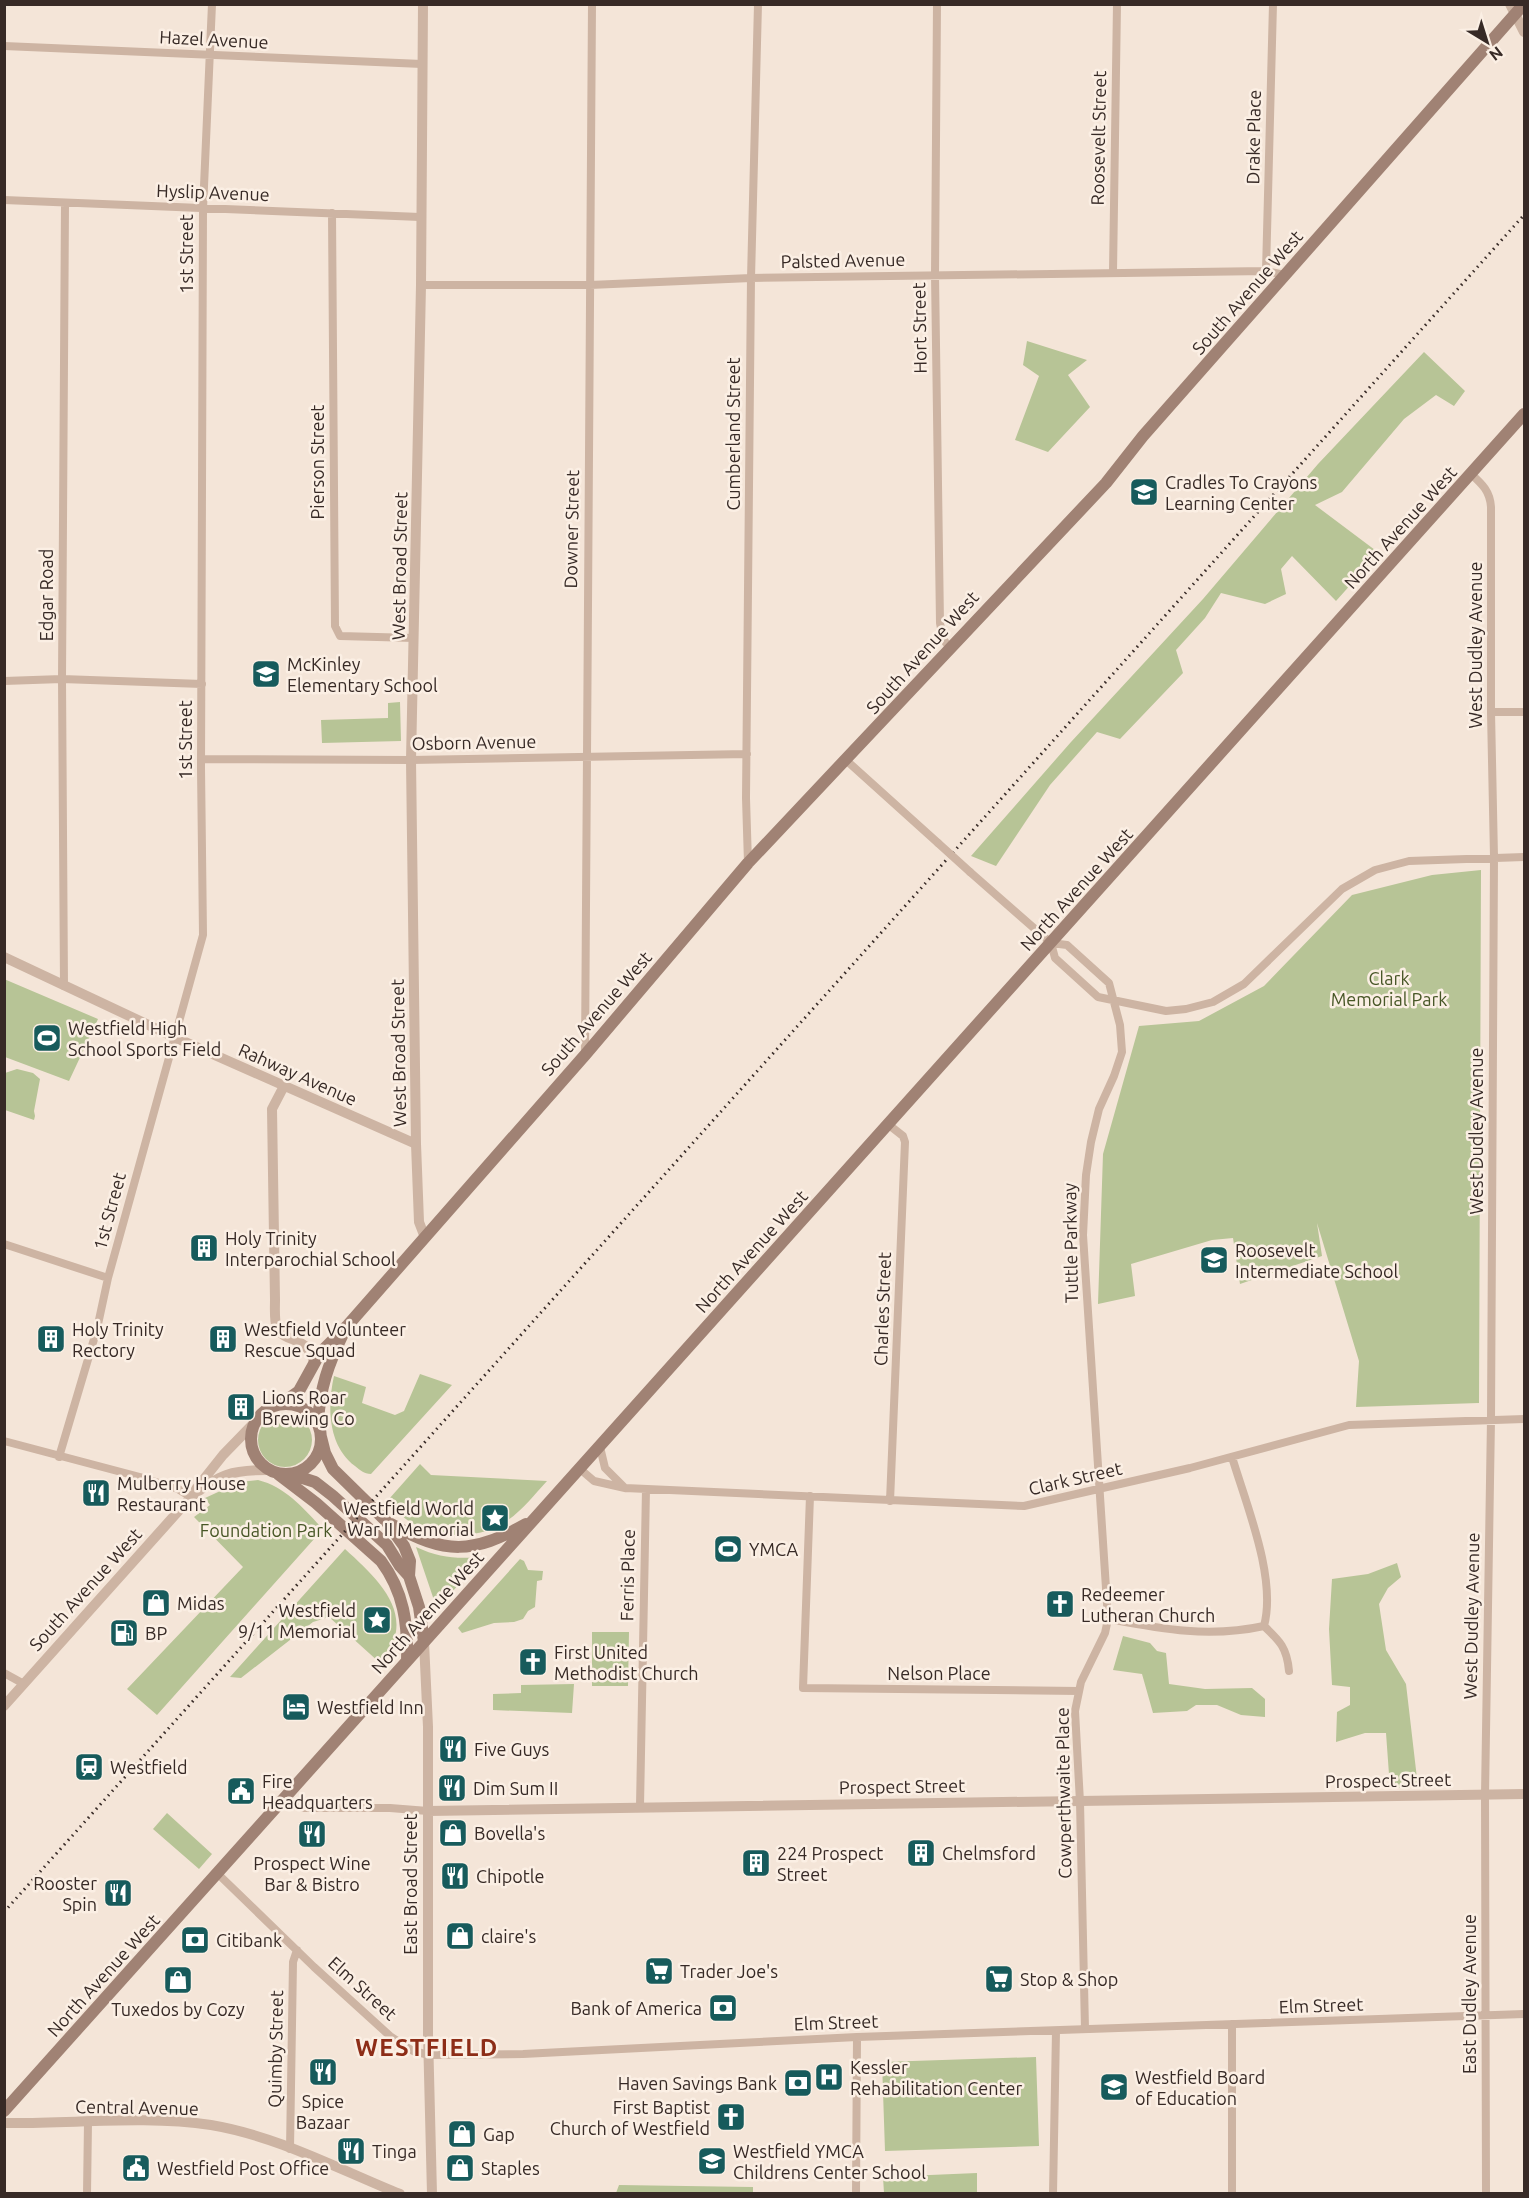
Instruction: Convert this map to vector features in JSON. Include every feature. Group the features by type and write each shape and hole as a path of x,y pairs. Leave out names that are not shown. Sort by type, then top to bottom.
{"main road":[{"name":"South Avenue West","path":"281,1404 299,1391 314,1362 585,1055 748,863 1106,483 1143,436 1285,275 1512,10 1524,4"},
{"name":"North Avenue West","path":"4,2111 1524,414"},
{"name":"South Avenue West","path":"318,1422 320,1394 326,1372 348,1325"},
{"path":"278,1472 305,1468 319,1451 321,1437 318,1422 302,1408 281,1404 263,1412 251,1431 251,1446 258,1460 278,1472 316,1503 387,1570 406,1614 407,1660"},
{"name":"East Broad Street","path":"321,1437 325,1453 333,1469 386,1521 404,1546 410,1561 409,1576 419,1607 424,1642"},
{"name":"East Broad Street","path":"278,1472 315,1482 333,1496 387,1545 409,1576"},
{"path":"386,1521 424,1540 470,1547 491,1542 535,1519"}],"street":[{"name":"1st Street","path":"59,1457 97,1329 108,1278 203,935 201,759 203,209 212,4"},
{"name":"West Broad Street","path":"423,4 421,285 411,760 416,1144 419,1222 424,1235"},
{"name":"Downer Street","path":"585,1055 585,758 592,4"},
{"name":"Cumberland Street","path":"748,863 751,278 758,4"},
{"name":"Hort Street","path":"937,4 935,275 940,622 943,639 950,648"},
{"name":"Roosevelt Street","path":"1113,272 1117,4"},
{"name":"Drake Place","path":"1266,271 1272,4"},
{"path":"1512,10 1524,32"},
{"name":"Hazel Avenue","path":"4,46 422,64"},
{"name":"Hyslip Avenue","path":"4,201 420,217"},
{"name":"Edgar Road","path":"64,986 62,679 66,204"},
{"name":"Pierson Street","path":"332,213 335,626 340,636 414,638"},
{"name":"Palsted Avenue","path":"421,285 590,285 751,278 1113,272 1266,271 1285,275"},
{"name":"West Dudley Avenue","path":"1471,474 1484,486 1490,496 1491,507 1494,857 1491,1419 1485,1795"},
{"path":"4,681 62,679 202,684"},
{"path":"1491,712 1524,712"},
{"name":"Osborn Avenue","path":"201,759 411,760 747,754"},
{"name":"Tuttle Parkway","path":"847,760 1052,943 1066,945 1109,983 1120,1025 1122,1052 1099,1109 1091,1142 1086,1175 1083,1235 1098,1490"},
{"name":"Tuttle Parkway","path":"1052,943 1055,958 1098,997 1166,1011 1186,1009 1213,1002 1244,984 1342,889 1375,870 1409,861 1524,857"},
{"name":"Rahway Avenue","path":"4,957 416,1144"},
{"path":"284,1086 272,1110 277,1328 283,1335 304,1344 311,1351 314,1362"},
{"name":"Charles Street","path":"889,1125 903,1137 905,1142 890,1501"},
{"path":"4,1244 108,1278"},
{"name":"Clark Street","path":"580,1469 594,1481 626,1488 1024,1506 1232,1457 1349,1425 1524,1419"},
{"name":"South Avenue West","path":"4,1706 191,1497 208,1472 255,1422"},
{"path":"4,1441 140,1477 178,1489 191,1497"},
{"path":"600,1447 605,1468 626,1488"},
{"path":"1232,1457 1262,1556 1268,1611 1264,1626"},
{"name":"South Avenue West","path":"191,1497 209,1483 227,1474 244,1470 278,1472"},
{"name":"Ferris Place","path":"640,1806 646,1489"},
{"name":"Cowperthwaite Place","path":"1085,2030 1080,1802 1075,1711 1079,1690 1105,1633 1108,1619 1098,1490"},
{"name":"Nelson Place","path":"810,1496 803,1689 1079,1690"},
{"path":"1108,1619 1173,1631 1193,1632 1250,1629 1264,1626"},
{"path":"1264,1626 1280,1642 1287,1656 1289,1671"},
{"name":"East Broad Street","path":"424,1642 428,1727 429,2055 432,2193"},
{"path":"4,1673 24,1684"},
{"name":"Prospect Street","path":"281,1802 305,1808 428,1810 1524,1794"},
{"name":"East Dudley Avenue","path":"1485,1795 1486,2193"},
{"name":"Elm Street","path":"218,1874 390,2036 413,2051 429,2055 523,2054 858,2037 1524,2014"},
{"name":"Quimby Street","path":"290,2149 293,1962 297,1950"},
{"path":"1232,2024 1232,2193"},
{"path":"1053,2193 1056,2031"},
{"path":"856,2193 858,2037"},
{"name":"Central Avenue","path":"4,2123 166,2121 210,2125 245,2133 290,2149 400,2193"},
{"path":"87,2193 88,2122"}],"green space":[{"path":"1027,341 1087,360 1068,375 1090,407 1048,452 1015,440 1039,376 1023,365"},
{"path":"1424,352 1465,391 1454,406 1436,395 1404,419 1342,492 1315,505 1379,553 1336,601 1292,556 1281,569 1286,594 1265,604 1221,593 1205,618 1176,650 1183,673 1120,739 1097,732 1050,785 996,866 971,856 1071,742 1203,599 1318,464"},
{"path":"400,702 401,741 322,743 321,720 388,718 388,703"},
{"name":"Clark Memorial Park","path":"1481,870 1479,1403 1356,1407 1359,1361 1317,1223 1322,1256 1240,1284 1233,1238 1212,1240 1131,1264 1135,1296 1098,1304 1103,1154 1139,1026 1199,1021 1264,986 1352,895 1432,875"},
{"name":"Westfield High School Sports Field","path":"4,979 98,1019 69,1081 5,1057"},
{"path":"17,1069 33,1073 40,1079 34,1120 5,1110 5,1073"},
{"path":"420,1374 452,1385 371,1474 362,1471 346,1458 335,1437 330,1413 334,1376 366,1387 362,1403 395,1415 404,1411"},
{"path":"280,1413 290,1413 300,1417 308,1425 312,1440 308,1455 300,1463 290,1467 280,1467 270,1463 262,1455 258,1445 258,1435 262,1425 270,1417"},
{"path":"420,1464 431,1475 547,1481 520,1511 500,1525 471,1534 439,1533 409,1521 398,1512 389,1499"},
{"name":"Foundation Park","path":"258,1480 286,1493 323,1529 157,1715 127,1689 243,1567 194,1517 210,1505 205,1498 240,1482"},
{"path":"416,1547 448,1557 483,1557 437,1609"},
{"path":"345,1549 382,1587 395,1615 396,1630 391,1646 380,1663 329,1617 313,1622 241,1678 230,1677"},
{"path":"520,1559 524,1561 528,1570 543,1571 542,1580 537,1581 535,1607 528,1611 523,1619 494,1623 462,1633 458,1628"},
{"path":"1397,1563 1401,1577 1388,1588 1379,1604 1386,1650 1406,1684 1418,1787 1390,1788 1386,1733 1365,1733 1336,1742 1337,1712 1350,1705 1350,1687 1332,1685 1329,1629 1332,1579 1368,1574"},
{"path":"592,1632 629,1632 628,1686 592,1686"},
{"path":"1123,1636 1150,1643 1157,1651 1166,1653 1169,1684 1205,1689 1252,1688 1265,1699 1265,1717 1241,1715 1217,1705 1196,1705 1187,1711 1153,1713 1142,1674 1113,1670"},
{"path":"574,1684 572,1713 493,1710 493,1694 521,1693 521,1685"},
{"path":"167,1813 212,1854 199,1869 153,1829"},
{"path":"1036,2057 1039,2146 885,2151 882,2062"},
{"path":"977,2173 977,2193 884,2193 883,2177"},
{"path":"619,2185 753,2187 753,2194 616,2193"}],"railway":[{"path":"4,1912 1524,215"}],"place":[{"name":"Cradles To Crayons Learning Center","path":"1144,492"},
{"name":"McKinley Elementary School","path":"266,674"},
{"name":"Westfield High School Sports Field","path":"47,1038"},
{"name":"Holy Trinity Interparochial School","path":"204,1248"},
{"name":"Roosevelt Intermediate School","path":"1214,1260"},
{"name":"Holy Trinity Rectory","path":"51,1339"},
{"name":"Westfield Volunteer Rescue Squad","path":"223,1339"},
{"name":"Lions Roar Brewing Co","path":"241,1407"},
{"name":"Mulberry House Restaurant","path":"96,1493"},
{"name":"Westfield World War II Memorial","path":"495,1518"},
{"name":"YMCA","path":"728,1549"},
{"name":"Midas","path":"156,1603"},
{"name":"Redeemer Lutheran Church","path":"1060,1604"},
{"name":"Westfield 9/11 Memorial","path":"377,1620"},
{"name":"BP","path":"124,1633"},
{"name":"First United Methodist Church","path":"533,1662"},
{"name":"Westfield Inn","path":"296,1707"},
{"name":"Five Guys","path":"453,1749"},
{"name":"Westfield","path":"89,1767"},
{"name":"Dim Sum II","path":"452,1788"},
{"name":"Fire Headquarters","path":"241,1791"},
{"name":"Bovella's","path":"453,1833"},
{"name":"Prospect Wine Bar & Bistro","path":"312,1834"},
{"name":"Chelmsford","path":"921,1853"},
{"name":"224 Prospect Street","path":"756,1863"},
{"name":"Chipotle","path":"455,1876"},
{"name":"Rooster Spin","path":"118,1893"},
{"name":"claire's","path":"460,1936"},
{"name":"Citibank","path":"195,1940"},
{"name":"Trader Joe's","path":"659,1971"},
{"name":"Stop & Shop","path":"999,1979"},
{"name":"Tuxedos by Cozy","path":"178,1980"},
{"name":"Bank of America","path":"723,2008"},
{"name":"Spice Bazaar","path":"323,2072"},
{"name":"Kessler Rehabilitation Center","path":"829,2077"},
{"name":"Haven Savings Bank","path":"798,2083"},
{"name":"Westfield Board of Education","path":"1114,2087"},
{"name":"First Baptist Church of Westfield","path":"731,2117"},
{"name":"Gap","path":"462,2134"},
{"name":"Tinga","path":"351,2151"},
{"name":"Westfield YMCA Childrens Center School","path":"712,2161"},
{"name":"Westfield Post Office","path":"136,2168"},
{"name":"Staples","path":"460,2168"}],"district":[{"name":"WESTFIELD","path":"427,2047"}]}
